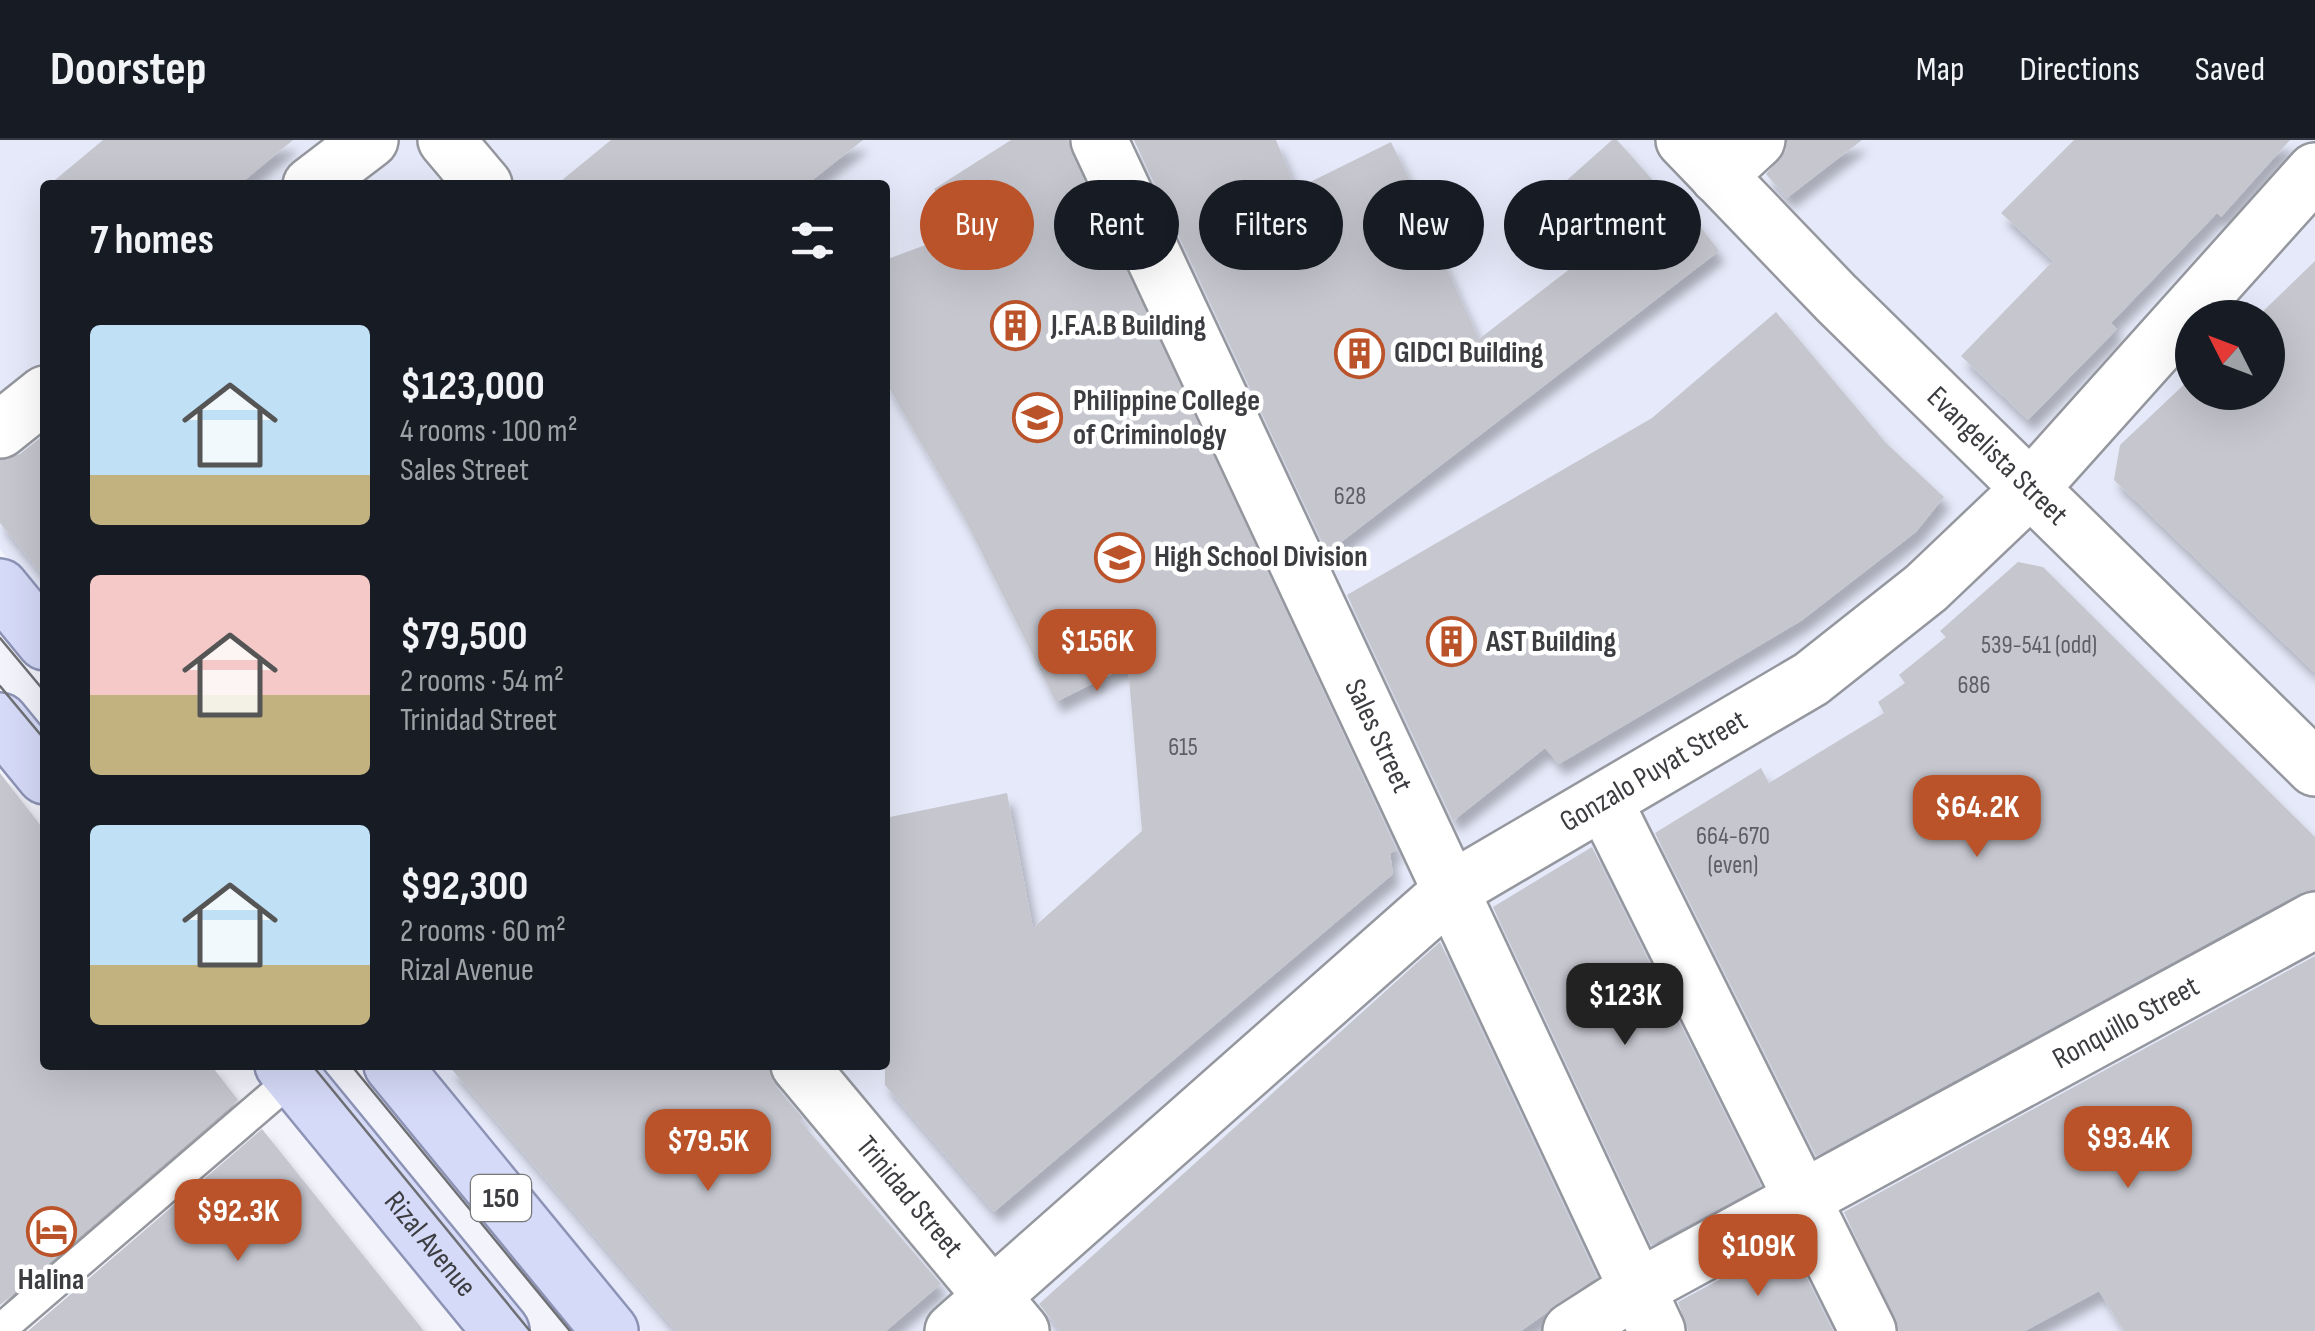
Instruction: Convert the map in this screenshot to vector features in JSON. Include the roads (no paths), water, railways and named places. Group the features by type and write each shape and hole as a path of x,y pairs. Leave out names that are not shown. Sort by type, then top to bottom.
{"main road":[{"path":"0,587 40,636"},
{"path":"0,721 40,770"},
{"name":"150","path":"396,1070 610,1331"},
{"name":"Rizal Avenue","path":"288,1071 501,1331"}],"street":[{"path":"318,180 370,140"},
{"path":"446,140 480,180"},
{"name":"Sales Street","path":"1099,140 1648,1309"},
{"name":"Evangelista Street","path":"1720,152 2029,490 2315,768"},
{"name":"Gonzalo Puyat Street","path":"988,1320 1453,889 1810,680 1926,588 2029,490 2315,171"},
{"path":"0,430 40,398"},
{"path":"1604,802 1868,1331"},
{"name":"Ronquillo Street","path":"1571,1331 1648,1309 1802,1198 2315,920"},
{"name":"Trinidad Street","path":"802,1070 988,1320"}],"lane":[{"path":"0,1330 288,1071"}],"tram line":[{"path":"0,638 40,686"},
{"path":"0,686 40,734"},
{"path":"316,1070 530,1331"},
{"path":"355,1070 570,1331"}],"place":[{"name":"J.F.A.B Building","path":"1016,326"},
{"name":"GIDCI Building","path":"1359,353"},
{"name":"Philippine College of Criminology","path":"1038,418"},
{"name":"High School Division","path":"1119,557"},
{"name":"AST Building","path":"1451,642"},
{"name":"Halina","path":"51,1231"}]}
